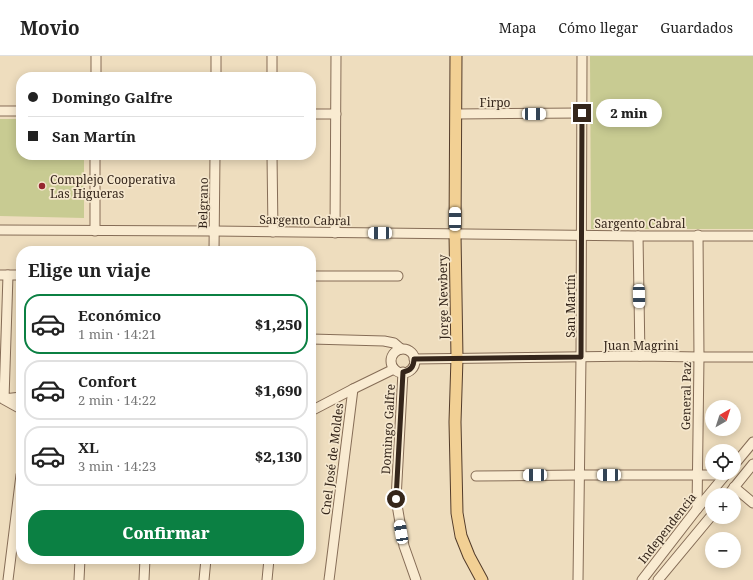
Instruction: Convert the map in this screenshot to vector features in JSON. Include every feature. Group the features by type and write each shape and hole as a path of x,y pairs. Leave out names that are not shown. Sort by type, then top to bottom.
{"main road":[{"name":"Jorge Newbery","path":"456,56 455,234 457,358 455,422 457,513 461,536 469,556 482,580"}],"street":[{"path":"96,56 96,72"},
{"path":"216,56 216,72"},
{"path":"272,56 272,72"},
{"path":"334,233 336,56"},
{"name":"San Martín","path":"578,580 582,235 582,56"},
{"path":"0,111 16,111"},
{"name":"Firpo","path":"456,114 582,113"},
{"path":"316,114 336,114"},
{"path":"95,160 95,231"},
{"name":"Belgrano","path":"214,246 215,160"},
{"path":"272,160 273,232"},
{"name":"Sargento Cabral","path":"0,230 753,236"},
{"name":"General Paz","path":"697,509 699,357 698,235"},
{"path":"638,236 640,356"},
{"path":"2,398 4,275 16,275"},
{"path":"316,276 398,276"},
{"path":"316,339 384,341 394,343 401,349 410,352 414,359 413,367 410,370 398,371 353,389 316,408"},
{"path":"398,371 392,366 391,358 396,351 401,349"},
{"name":"Juan Magrini","path":"414,359 640,356 753,357"},
{"name":"Domingo Galfre","path":"398,371 396,499 404,546 416,580"},
{"name":"Cnel José de Moldes","path":"328,580 353,389"},
{"path":"2,398 16,397"},
{"path":"2,398 16,406"},
{"path":"741,456 753,442"},
{"path":"753,464 734,487 753,503"},
{"path":"476,476 579,474 705,475"},
{"name":"Independencia","path":"642,580 721,480"},
{"path":"8,580 16,515"},
{"path":"658,580 705,523"},
{"path":"79,580 80,564"},
{"path":"144,580 145,564"},
{"path":"204,580 206,564"},
{"path":"267,580 269,564"}],"green space":[{"path":"590,56 753,56 753,229 591,229"},
{"name":"Complejo Cooperativa Las Higueras","path":"0,119 16,119 16,160 84,160 84,218 0,216"}],"place":[{"name":"Complejo Cooperativa Las Higueras","path":"42,186"}],"route":[{"path":"396,499 403,372 406,372 413,367 414,359 581,357 582,113"}]}
